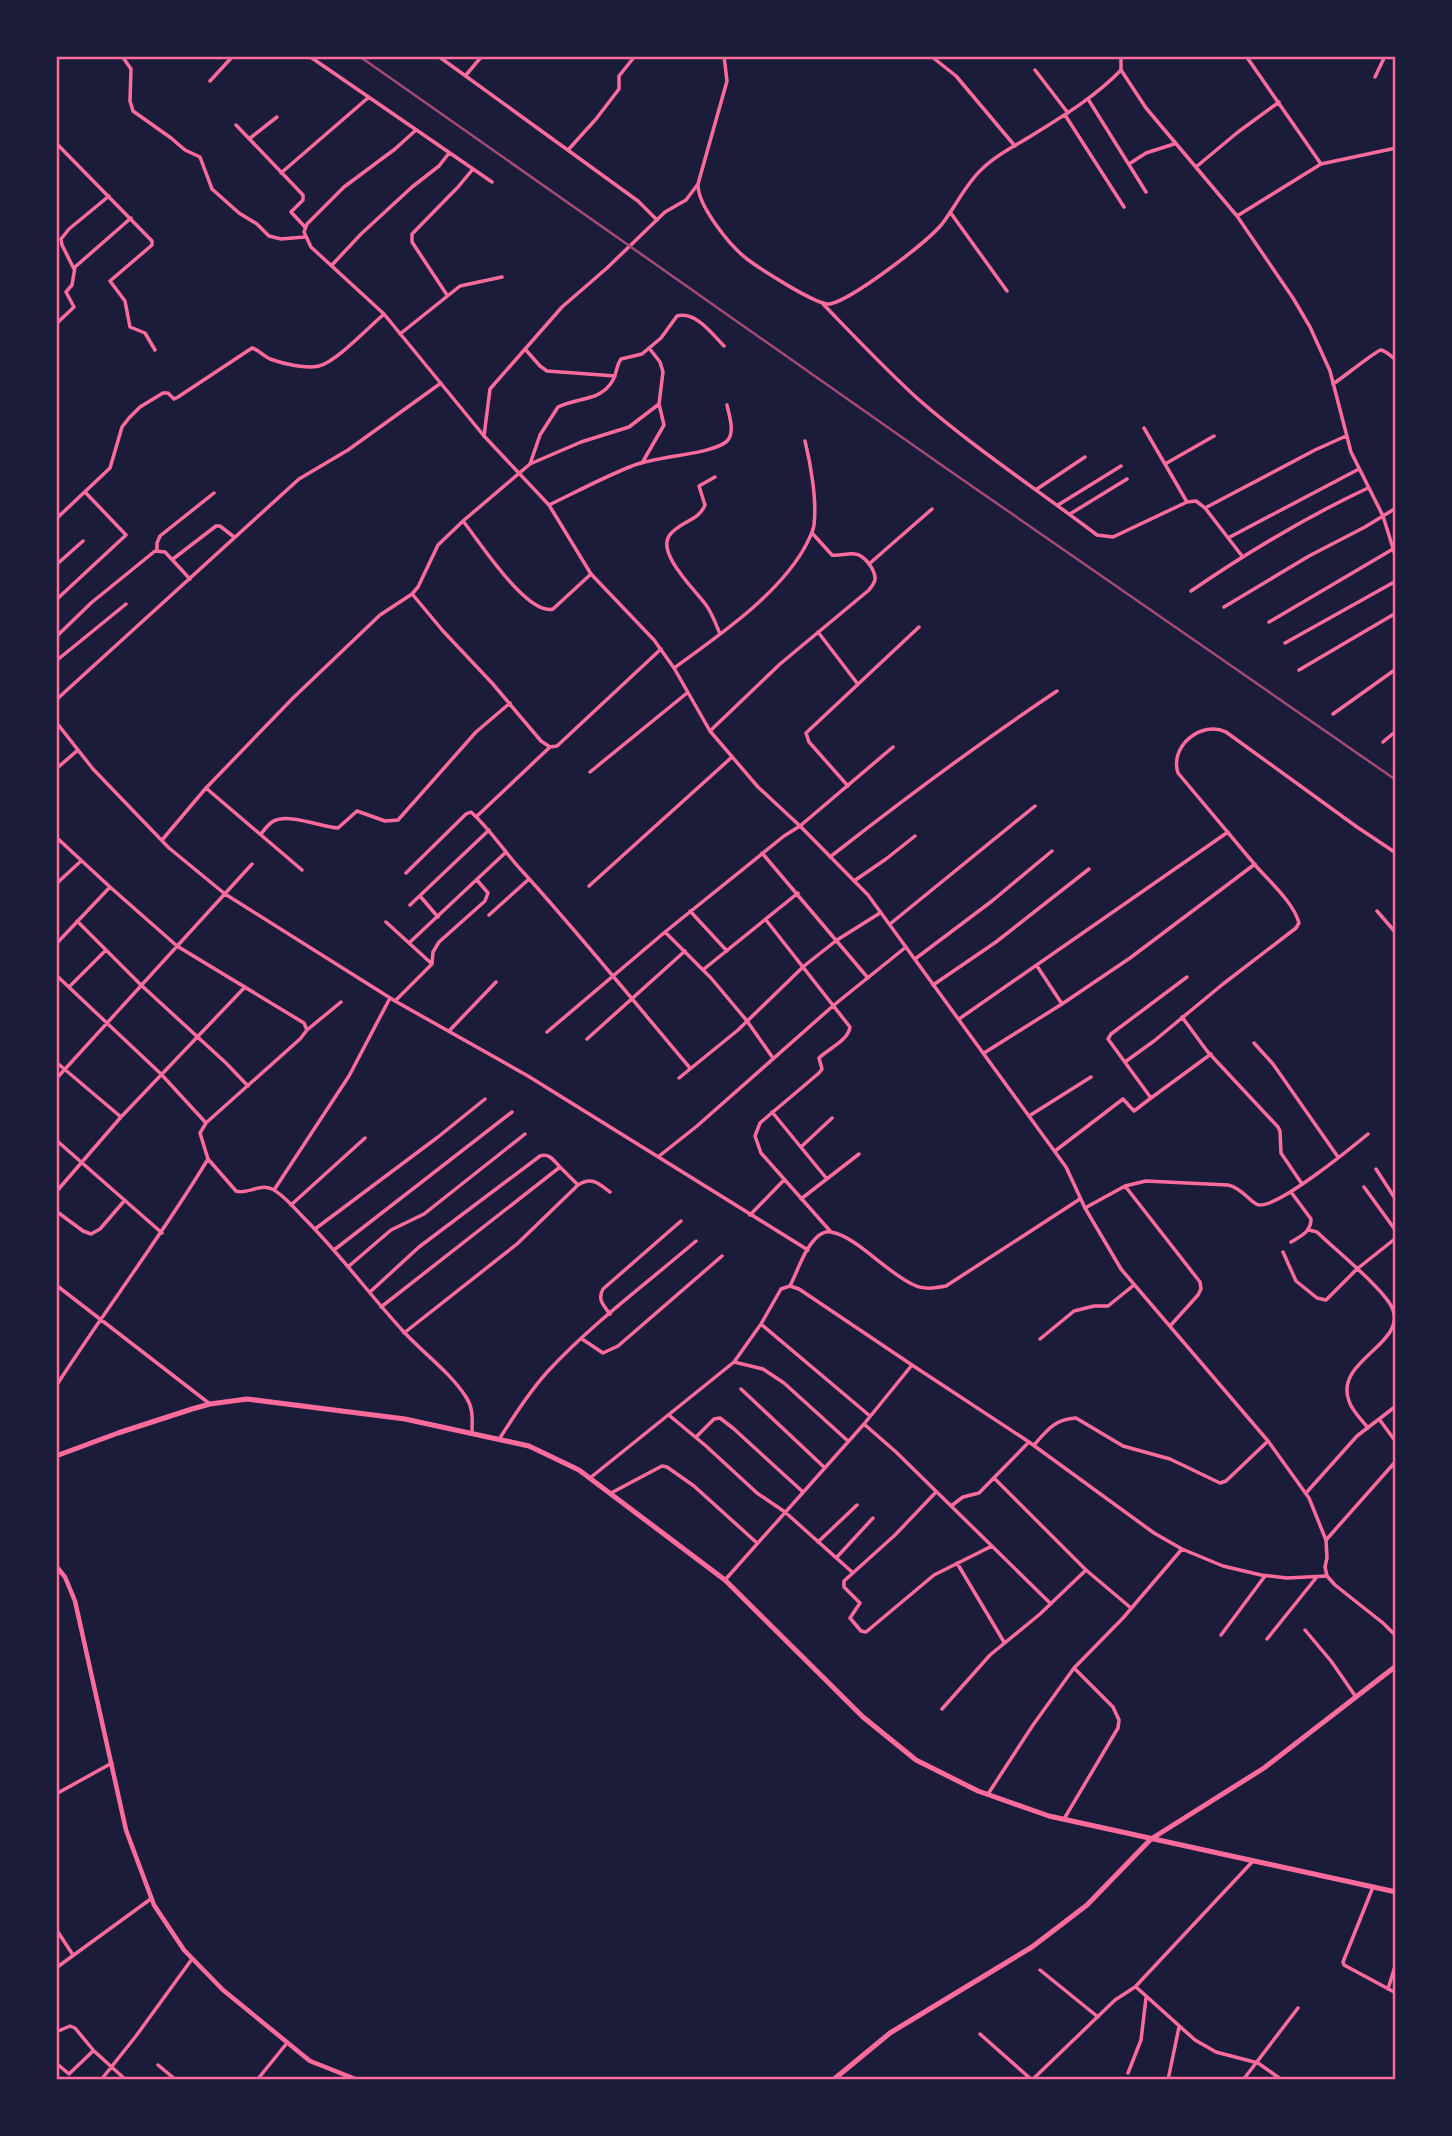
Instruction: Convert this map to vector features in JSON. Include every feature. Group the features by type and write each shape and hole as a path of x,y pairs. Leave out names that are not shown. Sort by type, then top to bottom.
{"main road":[{"path":"56,1456 210,1404 247,1399 405,1419 529,1446 579,1470 724,1580 873,1726 916,1760 988,1794 1049,1816 1396,1892"},
{"path":"56,1566 65,1577 75,1601 126,1830 152,1898 184,1950 223,1990 310,2062 358,2080"},
{"path":"832,2080 890,2033 1032,1947 1087,1905 1151,1839 1264,1768 1396,1666"}],"street":[{"path":"122,56 131,69 130,101 133,111 172,138 184,150 200,157 209,183 218,195 270,236 281,239 305,237"},
{"path":"210,81 233,56"},
{"path":"309,56 492,182"},
{"path":"438,56 638,201 657,220"},
{"path":"466,75 482,56"},
{"path":"568,150 619,89 619,76 635,56"},
{"path":"724,56 727,81 698,184 698,194 724,236 737,251 763,271 823,304 919,400 1097,535 1113,537 1187,502 1196,502 1205,508 1242,556"},
{"path":"931,56 956,76 1015,146"},
{"path":"1121,56 1121,70 1146,108 1237,216 1310,327 1330,372 1351,452 1383,516 1396,558"},
{"path":"1246,56 1321,164"},
{"path":"1375,77 1385,56"},
{"path":"1035,70 1067,114 1124,207"},
{"path":"823,304 839,301 903,259 930,237 982,168 1067,114 1121,70"},
{"path":"281,173 369,97"},
{"path":"1088,99 1146,192"},
{"path":"1196,167 1279,102"},
{"path":"249,139 277,117"},
{"path":"236,125 303,195 303,200 291,212 305,226"},
{"path":"416,130 344,187 305,226 303,232 311,247 384,314 484,436 525,470 591,574 661,649 710,731 758,787 830,857 890,924 1066,1167 1084,1208 1121,1269 1268,1441 1306,1493 1326,1540 1327,1576 1335,1586 1396,1636"},
{"path":"56,143 153,243 110,282 125,301 130,327 145,333 155,350"},
{"path":"1129,164 1146,153 1175,144"},
{"path":"1237,216 1321,164 1396,148"},
{"path":"331,266 361,233 439,166 449,153"},
{"path":"447,295 412,242 412,234 473,169"},
{"path":"484,436 490,389 562,307 665,212 686,200 698,184"},
{"path":"56,324 74,307 66,292 72,285 74,269 61,239 69,229 109,196"},
{"path":"950,212 1007,290"},
{"path":"74,269 131,218"},
{"path":"400,334 460,286 502,277"},
{"path":"56,519 112,464 124,422 140,407 163,393 178,397 252,348 269,359 309,367 319,366 345,349 384,314"},
{"path":"525,470 540,435 558,407 597,396 605,391 615,376 621,359 642,354 666,332 673,320 682,314 698,321 724,346"},
{"path":"642,463 663,430 664,418 659,404 663,372 660,362 649,348"},
{"path":"525,349 547,372 615,376"},
{"path":"1333,384 1354,371 1376,351 1384,351 1396,360"},
{"path":"56,700 299,479 348,450 440,383"},
{"path":"162,840 206,788 293,698 380,615 412,594 438,545 463,521 525,470 581,442 629,427 659,404"},
{"path":"549,505 633,465 726,442 731,430 727,405"},
{"path":"1144,428 1187,502"},
{"path":"1165,464 1213,436"},
{"path":"1205,508 1346,436"},
{"path":"674,668 747,612 792,566 812,533 813,485 805,440"},
{"path":"1037,489 1085,457"},
{"path":"1058,505 1121,466"},
{"path":"1228,538 1359,469"},
{"path":"715,477 699,485 705,505 702,511 672,532 667,539 667,545 679,572 706,604 720,634"},
{"path":"1070,514 1127,479"},
{"path":"1191,591 1242,556 1328,507 1369,488"},
{"path":"56,600 126,535 85,492"},
{"path":"56,637 91,603 157,550 160,536 214,493"},
{"path":"1224,607 1396,508"},
{"path":"869,564 932,509"},
{"path":"463,521 520,594 540,608 548,611 553,609 591,574"},
{"path":"173,559 216,526 234,537"},
{"path":"710,731 780,664 873,585 875,579 869,564 861,556 832,555 812,533"},
{"path":"56,565 83,541"},
{"path":"1269,622 1392,549"},
{"path":"157,550 165,552 173,559 190,579"},
{"path":"1286,643 1396,581"},
{"path":"412,594 541,741 550,747"},
{"path":"56,662 126,604"},
{"path":"1299,670 1396,613"},
{"path":"848,786 809,743 806,733 919,627"},
{"path":"818,632 857,683"},
{"path":"476,817 661,649"},
{"path":"1332,714 1396,669"},
{"path":"830,857 995,733 1057,691"},
{"path":"590,772 687,693"},
{"path":"261,834 273,821 283,819 338,828 357,811 385,821 398,820 476,732 510,703"},
{"path":"56,722 93,769 162,840 225,894 390,998 540,1083 808,1250"},
{"path":"1125,1062 1298,926 1298,918 1283,897 1178,773 1177,758 1187,740 1212,727 1226,732 1357,828 1396,853"},
{"path":"1383,741 1396,731"},
{"path":"547,1032 690,911 800,826 893,747"},
{"path":"56,769 78,750"},
{"path":"589,886 732,757"},
{"path":"206,788 302,870"},
{"path":"890,924 1035,806"},
{"path":"406,873 471,812 586,942 690,1068"},
{"path":"410,905 489,830"},
{"path":"959,1019 1228,832"},
{"path":"853,881 915,836"},
{"path":"56,837 58,843 177,946 297,1018 307,1026 307,1030"},
{"path":"915,959 992,901 1052,851"},
{"path":"410,943 505,853"},
{"path":"762,853 868,978"},
{"path":"56,884 81,861"},
{"path":"56,1079 252,864"},
{"path":"984,1053 1130,958 1255,864"},
{"path":"933,985 996,942 1089,869"},
{"path":"489,915 529,879"},
{"path":"396,1001 432,964 433,951 439,942 485,901 488,892 477,880"},
{"path":"56,944 110,887"},
{"path":"703,969 798,893"},
{"path":"420,895 438,917"},
{"path":"690,911 727,951"},
{"path":"1377,911 1396,933"},
{"path":"679,1078 747,1021 804,966 837,940 880,913"},
{"path":"766,920 850,1027 849,1033 820,1055 818,1062 822,1069 819,1073 760,1123 755,1136 761,1153 831,1232"},
{"path":"78,921 248,1086"},
{"path":"386,922 432,964"},
{"path":"665,932 703,969 747,1021 773,1058"},
{"path":"658,1157 834,1005 906,947"},
{"path":"69,987 106,950"},
{"path":"587,1039 684,951"},
{"path":"1037,966 1062,1004"},
{"path":"56,975 161,1074 206,1123"},
{"path":"1151,1098 1110,1044 1109,1036 1187,977"},
{"path":"449,1031 496,982"},
{"path":"56,1192 121,1116 245,987"},
{"path":"274,1190 348,1076 390,998"},
{"path":"341,1002 206,1123 200,1133 208,1159 236,1191 244,1192 261,1187 274,1190 315,1229 404,1333 460,1388 472,1410 472,1433"},
{"path":"1182,1017 1210,1054 1278,1127 1281,1153 1302,1184"},
{"path":"1255,1044 1273,1064 1338,1158"},
{"path":"1055,1152 1123,1099 1134,1111 1210,1054"},
{"path":"56,1062 121,1116"},
{"path":"1029,1115 1091,1077"},
{"path":"315,1229 485,1099"},
{"path":"334,1250 512,1112"},
{"path":"772,1112 827,1179"},
{"path":"801,1147 832,1118"},
{"path":"349,1266 391,1230 424,1214 525,1134"},
{"path":"1084,1208 1125,1186 1146,1181 1228,1185 1240,1189 1259,1205 1264,1205 1291,1192 1368,1134"},
{"path":"291,1205 365,1138"},
{"path":"56,1140 162,1233"},
{"path":"801,1199 859,1154"},
{"path":"369,1292 419,1247 540,1156 550,1157 578,1185"},
{"path":"56,1386 162,1233 208,1159"},
{"path":"381,1307 560,1167"},
{"path":"1376,1170 1396,1200"},
{"path":"404,1333 517,1244 585,1180 592,1180 610,1192"},
{"path":"750,1215 783,1180"},
{"path":"1125,1186 1200,1282 1199,1295 1170,1326"},
{"path":"1364,1187 1396,1231"},
{"path":"1291,1192 1311,1219 1309,1230 1292,1242"},
{"path":"790,1286 817,1237 831,1232 844,1237 915,1286 925,1289 955,1282 1080,1199"},
{"path":"56,1211 91,1234 100,1229 125,1200"},
{"path":"610,1314 600,1298 603,1289 681,1221"},
{"path":"1309,1230 1317,1232 1389,1301 1395,1321 1391,1333 1359,1363 1349,1385 1349,1401 1368,1427"},
{"path":"1283,1252 1293,1277 1322,1300 1329,1298 1357,1269 1396,1237"},
{"path":"500,1438 549,1370 696,1241"},
{"path":"582,1339 603,1353 610,1351 722,1256"},
{"path":"56,1285 210,1404"},
{"path":"1041,1339 1074,1311 1108,1306 1134,1285"},
{"path":"590,1478 734,1362 761,1324 781,1289 790,1286 799,1289 1034,1445 1154,1533 1182,1549 1223,1566 1265,1576 1327,1576"},
{"path":"761,1324 870,1416"},
{"path":"734,1362 763,1369 784,1383 848,1441"},
{"path":"724,1580 864,1424 912,1366"},
{"path":"741,1389 825,1468"},
{"path":"1306,1493 1357,1436 1396,1406"},
{"path":"670,1416 852,1572"},
{"path":"696,1437 713,1419 720,1418 803,1492"},
{"path":"1034,1445 1054,1423 1066,1418 1076,1418 1123,1446 1170,1459 1220,1483 1268,1441"},
{"path":"1379,1419 1396,1442"},
{"path":"864,1424 1051,1604"},
{"path":"950,1506 963,1497 979,1493 1029,1442"},
{"path":"1326,1540 1396,1461"},
{"path":"610,1494 662,1466 667,1467 694,1486 757,1543"},
{"path":"994,1478 1086,1570 1131,1608"},
{"path":"936,1492 895,1535 844,1581 843,1585 860,1603 850,1618 861,1631 865,1633 926,1580 992,1546"},
{"path":"818,1542 857,1505"},
{"path":"836,1557 873,1518"},
{"path":"988,1794 1074,1668 1182,1549"},
{"path":"957,1562 1004,1642"},
{"path":"942,1709 1004,1642 1032,1621 1086,1570"},
{"path":"1221,1635 1265,1576"},
{"path":"1267,1639 1317,1577"},
{"path":"1305,1630 1356,1697"},
{"path":"1063,1819 1118,1728 1119,1720 1113,1707 1074,1668"},
{"path":"56,1794 112,1763"},
{"path":"980,2034 1032,2080 1115,2000 1135,1987 1253,1861"},
{"path":"1373,1887 1343,1965 1396,1993"},
{"path":"56,1968 152,1898"},
{"path":"56,1929 73,1955"},
{"path":"101,2080 192,1959"},
{"path":"1388,1989 1396,1963"},
{"path":"1040,1970 1098,2017"},
{"path":"1135,1987 1195,2040 1216,2052 1258,2063 1282,2080"},
{"path":"1128,2073 1141,2040 1147,1997"},
{"path":"1243,2080 1298,2008"},
{"path":"56,2032 70,2026 75,2028 94,2051 127,2080"},
{"path":"1168,2080 1179,2027"},
{"path":"257,2080 286,2043"},
{"path":"56,2063 69,2074 94,2051"},
{"path":"158,2065 176,2080"}],"railway":[{"path":"359,56 1396,780"}]}
